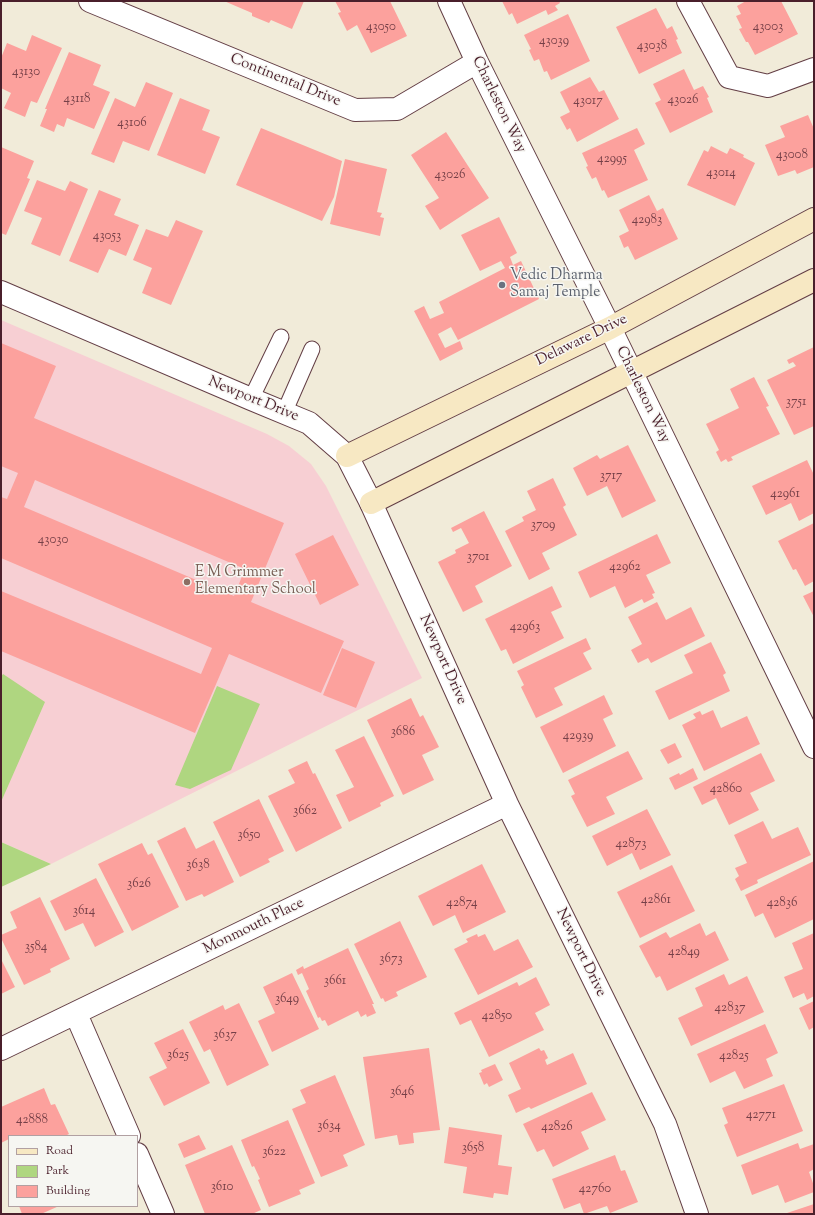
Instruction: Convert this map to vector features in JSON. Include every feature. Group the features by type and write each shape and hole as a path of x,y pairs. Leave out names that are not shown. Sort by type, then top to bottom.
{"street":[{"name":"Continental Drive","path":"90,1 355,110 397,109 477,62"},
{"name":"Charleston Way","path":"448,1 610,328 630,372 814,747"},
{"path":"688,1 729,77 768,86 814,69"},
{"name":"Delaware Drive","path":"347,456 610,328 814,219"},
{"path":"371,503 814,280"},
{"name":"Newport Drive","path":"1,292 309,423 347,456 371,503 507,804 665,1124 697,1214"},
{"name":"Monmouth Place","path":"1,1049 507,804"},
{"path":"76,1014 129,1135"},
{"path":"138,1156 163,1214"}],"lane":[{"path":"251,399 281,337"},
{"path":"284,413 312,349"}],"shaded area":[{"name":"E M Grimmer Elementary School","path":"1,320 267,434 289,446 311,464 326,486 422,678 51,864 1,842"}],"green space":[{"path":"3,674 45,702 1,802 1,677"},
{"path":"217,686 260,704 231,770 190,789 175,785"},
{"path":"1,842 51,864 1,887"}],"building":[{"path":"224,1 304,1 292,29 271,20 269,23 252,16 252,13"},
{"path":"335,1 390,1 407,36 371,53 357,25 347,31 338,13 341,12"},
{"path":"502,1 559,1 560,3 555,6 558,10 548,15 546,10 517,24 512,13 509,15"},
{"path":"746,1 781,1 798,34 755,55 739,29 742,28 736,16 741,14 737,6"},
{"path":"656,8 667,29 672,26 682,53 639,74 616,27"},
{"path":"568,14 590,61 551,80 547,71 544,72 539,59 534,61 529,50 531,49 524,35"},
{"path":"32,35 62,48 37,103 31,101 25,117 4,108 11,93 1,88 1,58 7,43 26,51"},
{"path":"69,52 101,65 93,85 110,92 94,129 67,118 64,127 57,124 54,132 40,126 47,109 45,109"},
{"path":"684,69 694,90 703,86 709,97 707,98 713,112 670,133 655,103 661,100 653,84"},
{"path":"590,77 599,92 604,90 619,119 577,142 570,128 567,130 560,117 570,112 560,92"},
{"path":"146,82 173,93 149,151 123,141 114,163 91,154 115,98 135,107"},
{"path":"180,98 210,110 202,130 220,137 205,174 157,155"},
{"path":"808,115 814,129 814,167 797,174 795,170 778,176 765,145 785,137 780,126"},
{"path":"261,128 342,161 334,197 322,221 236,185"},
{"path":"637,128 645,144 634,150 648,180 608,198 604,190 602,191 596,177 592,179 586,167 588,166 582,153"},
{"path":"446,132 489,198 440,230 425,206 439,198 411,155"},
{"path":"711,146 727,154 730,148 744,155 743,157 755,163 735,206 687,185 704,150 708,152"},
{"path":"1,147 34,161 27,178 30,179 6,235 1,233"},
{"path":"345,159 387,169 377,212 382,213 380,217 384,218 380,236 330,224"},
{"path":"37,180 65,191 70,181 88,189 60,256 31,244 42,218 24,211"},
{"path":"99,190 121,199 114,215 139,225 126,256 109,249 98,273 69,261"},
{"path":"649,195 657,211 663,208 678,239 635,260 628,246 624,248 619,236 629,231 619,210"},
{"name":"Vedic Dharma Samaj Temple","path":"499,217 517,253 510,257 513,265 521,261 539,299 458,340 451,327 438,334 445,348 460,341 463,349 440,361 414,311 424,306 430,319 444,313 439,302 505,268 501,261 480,271 461,235"},
{"path":"176,220 203,231 171,305 142,293 152,268 133,260 146,229 168,237"},
{"path":"1,343 56,366 34,418 284,523 251,602 344,641 321,693 229,654 195,733 1,651 1,591 201,674 212,648 1,558 1,497 7,499 18,473 1,466","holes":["35,480 245,569 234,596 24,507"]},
{"path":"814,347 814,426 794,435 767,380 796,366 793,362 789,364 787,360"},
{"path":"754,377 769,406 766,407 780,434 731,457 733,460 728,462 726,459 721,462 716,452 719,450 706,424 739,408 730,389"},
{"path":"628,445 656,501 622,518 607,486 587,496 573,468 597,455 600,459"},
{"path":"807,460 814,475 814,513 799,521 791,503 766,515 752,486"},
{"path":"553,478 566,505 563,507 577,535 542,553 550,569 529,580 505,531 524,521 522,517 536,510 527,491"},
{"path":"484,511 512,566 475,586 483,602 463,612 438,562 456,553 455,550 469,543 461,528 453,532 451,528"},
{"path":"814,523 814,581 805,586 796,569 793,570 778,541"},
{"path":"657,534 671,563 646,575 655,593 652,594 654,598 644,603 642,599 625,608 615,586 590,598 578,572"},
{"path":"333,535 359,585 320,605 295,554"},
{"path":"552,586 562,607 551,612 564,638 513,664 506,649 501,651 485,619"},
{"path":"814,591 814,617 803,596"},
{"path":"657,602 666,620 691,607 705,636 651,663 648,658 638,663 631,650 642,644 628,617"},
{"path":"586,638 591,649 583,653 592,669 554,688 563,705 536,718 521,687 524,685 517,671"},
{"path":"711,642 726,673 723,675 730,691 669,720 655,691 693,673 684,655"},
{"path":"342,648 375,662 356,708 323,695"},
{"path":"604,695 613,714 603,719 616,746 563,773 540,727"},
{"path":"411,698 420,717 423,715 439,747 422,755 434,780 403,795 367,720"},
{"path":"713,710 721,728 747,716 760,744 704,771 682,725 696,718 693,714 700,711 702,715"},
{"path":"364,736 394,796 380,803 381,806 349,822 336,795 354,787 335,750"},
{"path":"675,743 682,757 668,764 660,750"},
{"path":"628,751 643,779 606,797 615,814 587,827 571,796 575,794 568,780"},
{"path":"761,753 775,781 750,793 759,810 729,825 716,798 702,805 693,787"},
{"path":"307,761 313,774 315,773 342,828 296,852 268,796 295,783 288,770"},
{"path":"693,768 698,779 675,790 669,778 679,773 680,775"},
{"path":"259,799 284,851 268,859 270,862 240,877 213,822"},
{"path":"647,809 671,855 640,870 632,853 607,866 592,836"},
{"path":"763,821 772,839 798,827 811,855 757,880 758,883 741,891 735,879 739,876 735,868 747,863 734,835"},
{"path":"185,827 196,849 214,840 234,882 204,897 202,894 186,901 157,841"},
{"path":"142,843 148,855 152,853 179,907 132,931 98,864"},
{"path":"814,861 814,919 775,938 763,913 755,917 745,895"},
{"path":"482,864 506,912 463,933 455,915 433,926 418,896"},
{"path":"672,865 695,911 640,938 617,892"},
{"path":"96,878 124,932 95,947 83,923 65,931 50,901"},
{"path":"40,897 70,959 50,969 51,972 24,985 1,938 1,935 17,928 10,912"},
{"path":"400,921 427,977 396,992 398,996 385,1002 383,998 381,999 354,944"},
{"path":"700,923 706,936 715,931 729,960 667,991 660,976 656,978 639,946 666,932 670,938"},
{"path":"814,933 814,996 807,1000 804,993 793,998 784,977 803,969 792,943"},
{"path":"477,934 478,937 485,934 494,951 518,939 533,967 478,995 454,949 468,942 466,939"},
{"path":"348,948 374,1004 372,1004 376,1013 367,1017 366,1014 361,1017 358,1011 328,1026 325,1020 322,1021 320,1017 318,1018 306,991 309,989 302,973 298,975 296,970 303,966 304,969"},
{"path":"1,959 15,987 1,994"},
{"path":"292,973 319,1029 272,1052 258,1021 275,1013 263,987"},
{"path":"724,974 729,985 747,976 764,1012 691,1046 678,1018 703,1006 695,988"},
{"path":"536,977 550,1005 535,1013 544,1030 489,1057 471,1020 460,1025 454,1013 517,982 519,986"},
{"path":"814,1001 814,1027 809,1030 799,1008"},
{"path":"239,1003 269,1065 227,1086 210,1049 204,1052 189,1022 223,1005 225,1010"},
{"path":"765,1024 778,1053 766,1059 773,1076 744,1089 735,1071 710,1083 697,1054"},
{"path":"183,1029 210,1083 164,1106 149,1077 167,1068 154,1043"},
{"path":"429,1048 440,1130 413,1133 414,1143 399,1145 397,1135 375,1139 363,1057"},
{"path":"539,1048 541,1051 544,1050 548,1058 545,1060 547,1065 573,1053 587,1084 531,1109 529,1107 516,1113 508,1095 521,1089 509,1063"},
{"path":"495,1064 503,1080 489,1087 487,1083 484,1085 479,1073 482,1072 481,1070"},
{"path":"335,1075 365,1145 343,1155 348,1166 321,1177 292,1109 306,1103 300,1090"},
{"path":"784,1084 803,1131 737,1157 724,1125 728,1123 722,1108"},
{"path":"44,1088 51,1105 55,1104 69,1134 8,1135 8,1140 1,1143 1,1107"},
{"path":"592,1092 606,1120 581,1132 589,1149 553,1167 544,1149 537,1152 523,1124"},
{"path":"288,1120 315,1183 299,1190 301,1194 269,1207 258,1180 260,1179 254,1166 252,1167 241,1140"},
{"path":"449,1127 502,1135 498,1165 512,1167 508,1195 494,1193 493,1198 463,1193 467,1167 444,1163"},
{"path":"199,1135 206,1149 184,1158 178,1144"},
{"path":"798,1143 800,1149 814,1144 814,1169 809,1172 814,1186 814,1192 785,1203 778,1185 752,1195 741,1165"},
{"path":"232,1145 261,1210 252,1214 205,1214 185,1165"},
{"path":"615,1155 621,1171 625,1170 638,1202 610,1213 607,1206 584,1214 580,1203 564,1209 552,1179"},
{"path":"814,1204 814,1214 784,1214"},
{"path":"19,1207 57,1207 41,1214 22,1214"}],"place":[{"name":"Vedic Dharma Samaj Temple","path":"502,285"},
{"name":"E M Grimmer Elementary School","path":"187,582"}]}
